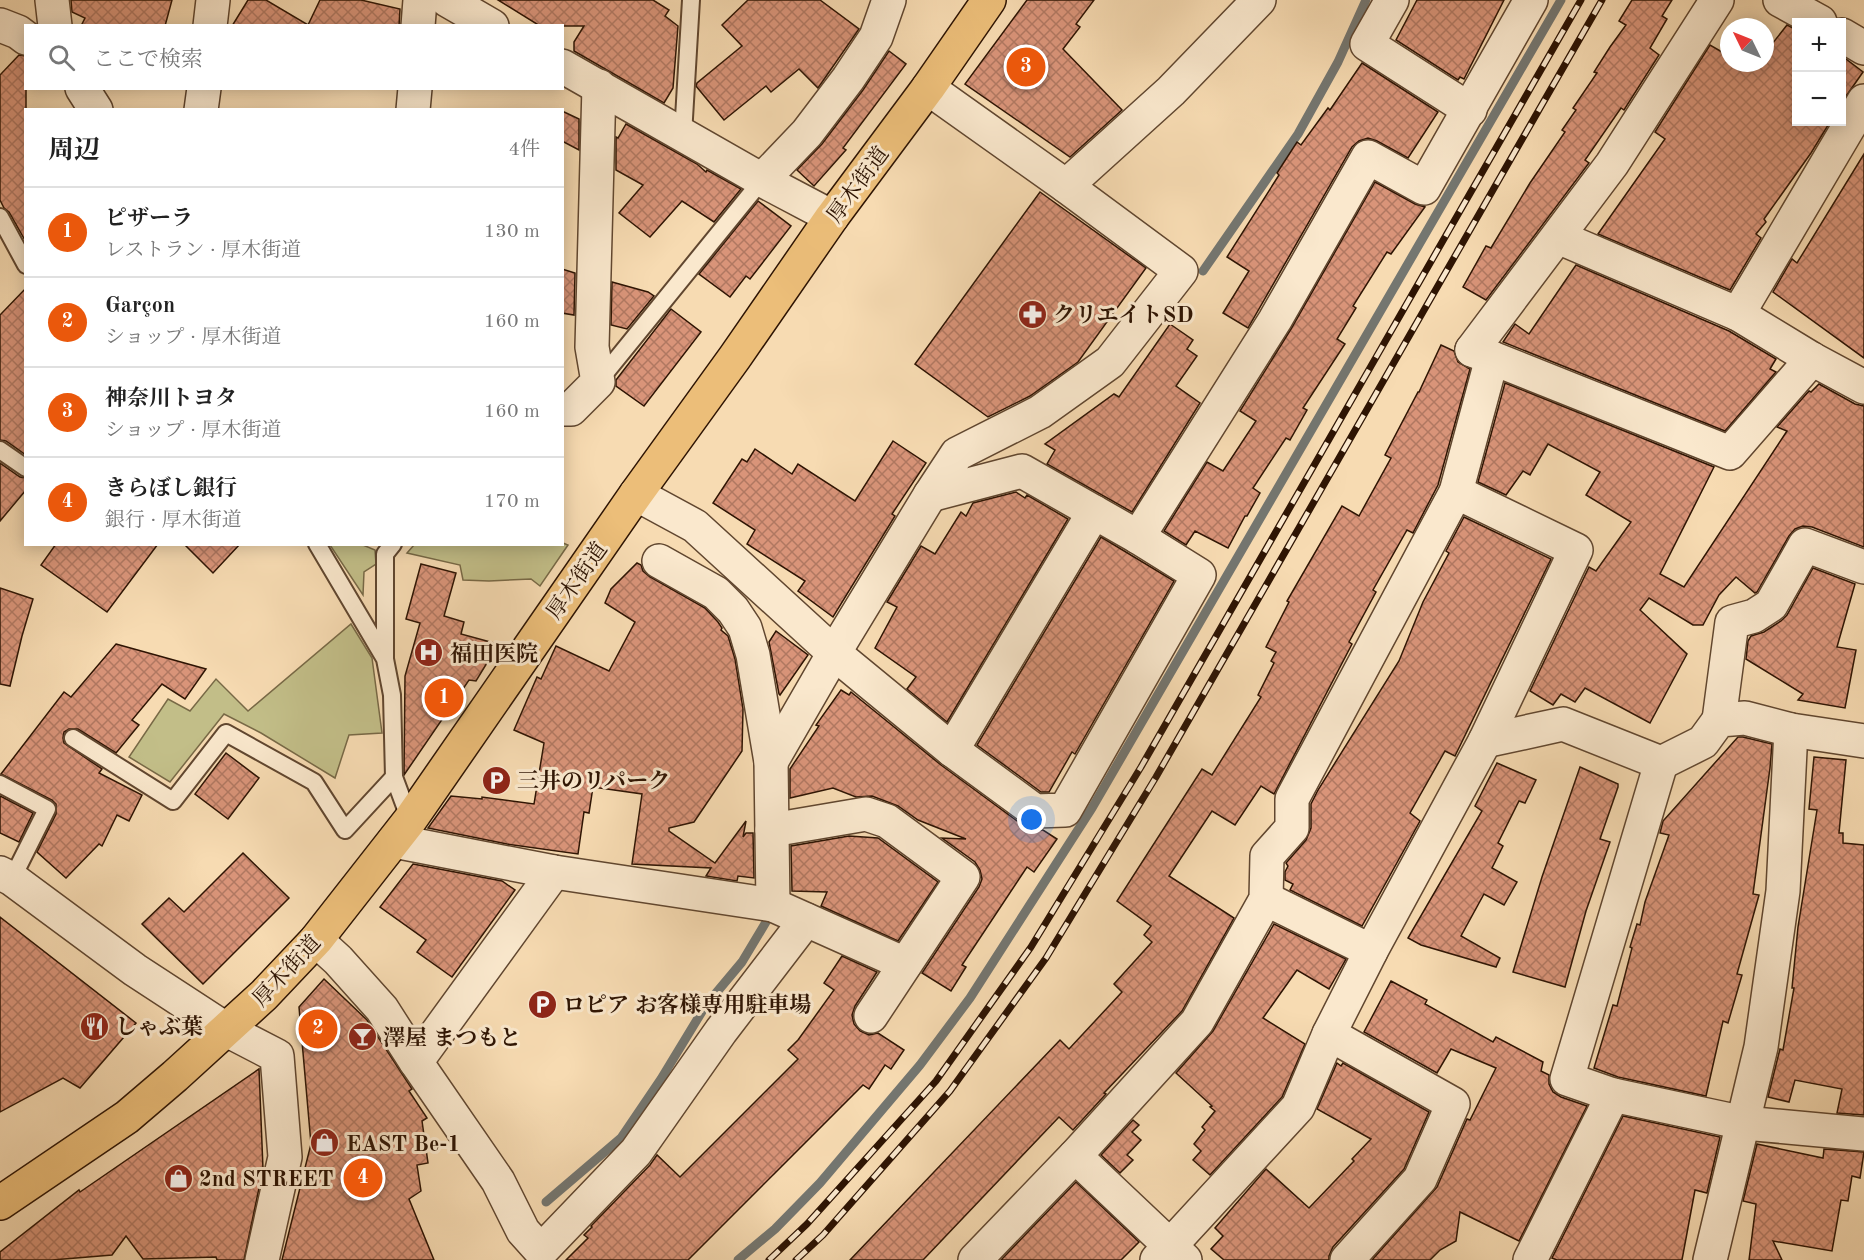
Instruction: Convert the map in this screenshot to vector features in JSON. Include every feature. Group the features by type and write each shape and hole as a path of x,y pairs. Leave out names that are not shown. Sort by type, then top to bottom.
{"main road":[{"name":"厚木街道","path":"0,1203 127,1117 227,1030 316,940 402,830 636,494 989,0"}],"street":[{"path":"52,0 55,24"},
{"path":"210,24 213,0"},
{"path":"418,24 420,0"},
{"path":"447,0 489,24"},
{"path":"762,180 807,133 848,79 876,37 889,0"},
{"path":"1066,186 1170,92 1259,0"},
{"path":"1392,0 1366,44 1470,110"},
{"path":"1138,537 1275,320 1368,157 1424,188 1531,0"},
{"path":"975,1260 1197,1022 1266,899 1267,856 1292,828 1292,799 1456,492 1473,351 1612,164 1717,0"},
{"path":"1780,0 1813,18"},
{"path":"0,25 24,36"},
{"path":"1846,37 1864,48"},
{"path":"564,67 762,180 832,217"},
{"path":"564,409 571,409 598,382 592,347 599,86"},
{"path":"771,762 834,653 957,454 1040,412 1110,362 1180,271 928,88"},
{"path":"83,90 95,108"},
{"path":"201,108 204,90"},
{"path":"413,108 415,90"},
{"path":"1738,314 1864,101"},
{"path":"1558,237 1738,314 1812,359 1864,387"},
{"path":"1473,351 1730,453 1812,359"},
{"path":"636,494 694,526 834,653 952,750 1035,812 1065,810 1199,575 1138,537 1022,471 930,495"},
{"path":"1074,1156 1171,1255 1298,1107 1329,1034 1371,951 1485,741 1576,550 1456,492"},
{"path":"952,750 1094,512"},
{"path":"1864,567 1805,545 1771,605 1754,616 1732,622 1719,720 1703,742 1661,763 1568,1079 1613,1095 1744,1124 1864,1134"},
{"path":"659,561 716,593 733,610 745,627 753,655 771,762 773,905"},
{"path":"1719,720 1745,718 1791,730 1864,741"},
{"path":"1485,741 1563,724 1661,763"},
{"path":"1710,1260 1761,1047 1783,891 1791,730"},
{"path":"772,830 866,814 887,821 963,877 871,1016"},
{"path":"402,830 554,872 773,905 904,964"},
{"path":"416,1062 554,872"},
{"path":"6,876 135,970 227,1030 277,1056 285,1157 262,1260"},
{"path":"1266,899 1371,951"},
{"path":"316,940 338,960 382,1009 498,1181 536,1256 636,1152 721,1031 806,920"},
{"path":"1329,1034 1453,1104 1420,1179 1347,1260"},
{"path":"1530,1260 1613,1095"}],"lane":[{"path":"683,135 691,0"},
{"path":"598,382 762,180"},
{"path":"0,217 24,261"},
{"path":"0,450 24,467"},
{"path":"318,546 385,659"},
{"path":"391,546 385,554 385,659 392,695 394,777 402,830"},
{"path":"73,738 173,801 226,733 314,782 345,830 394,777"},
{"path":"0,784 47,809 6,876"}],"shaded area":[{"path":"568,545 540,586 531,579 463,580 460,565 407,553 413,546"},
{"path":"331,546 365,546 375,550 376,564 364,572 363,595"},
{"path":"351,624 372,658 382,733 349,735 335,778 261,733 224,714 170,782 129,757 168,699 190,711 216,679 248,711"}],"building":[{"path":"71,0 172,0 166,24 82,24 85,18 72,12"},
{"path":"248,0 266,0 306,24 233,24"},
{"path":"320,0 361,0 400,9 399,24 308,24"},
{"path":"498,0 653,0 669,10 665,16 678,26 673,88 664,103 574,51 574,42 584,26 537,24"},
{"path":"748,0 820,0 859,29 818,88 799,69 771,92 766,86 724,120 696,86 742,46 722,25"},
{"path":"1027,0 1094,0 1076,24 1080,27 1063,49 1122,110 1070,157 965,84"},
{"path":"1417,0 1504,0 1464,79 1460,77 1458,80 1396,40"},
{"path":"1632,0 1672,0 1662,16 1667,19 1650,48 1659,55 1624,110 1621,108 1585,160 1589,163 1486,300 1463,287 1486,246 1491,248 1530,183 1565,132 1562,130 1576,110 1573,108 1626,25 1619,21"},
{"path":"1787,25 1792,28 1792,126 1828,126 1764,219 1766,222 1756,234 1761,238 1730,290 1598,234 1665,139 1655,132 1710,45 1720,51 1720,72 1774,72 1774,42"},
{"path":"889,51 906,64 843,148 846,150 814,186 797,170 822,144"},
{"path":"19,55 24,56 26,108 24,108 24,238 0,200 0,75"},
{"path":"1846,59 1863,72 1846,96"},
{"path":"1362,63 1438,112 1408,158 1368,138 1352,147 1248,328 1223,313 1249,271 1227,257 1297,142 1301,145 1328,108 1330,110"},
{"path":"564,112 579,119 579,150 564,142"},
{"path":"626,124 697,164 706,172 707,170 741,189 714,222 682,201 650,237 619,213 643,185 616,170 616,137 618,138"},
{"path":"1864,154 1864,358 1773,292 1792,259 1797,263"},
{"path":"1375,182 1425,207 1391,254 1387,252 1353,306 1356,308 1337,339 1345,344 1303,408 1307,410 1290,440 1286,438 1253,488 1260,493 1228,548 1195,531 1186,545 1164,531 1207,462 1223,471 1256,421 1240,411 1291,329"},
{"name":"クリエイトSD","path":"1040,192 1146,268 1078,362 1030,396 988,417 915,364"},
{"path":"758,201 791,226 750,279 746,276 730,297 699,274"},
{"path":"1576,265 1729,331 1776,359 1770,369 1776,372 1725,431 1503,342 1515,324 1529,334"},
{"path":"564,270 575,273 574,315 564,313"},
{"path":"612,282 648,292 654,296 627,329 611,325"},
{"path":"24,290 24,454 6,441 0,440 0,315"},
{"path":"671,309 701,332 644,406 616,386 616,380"},
{"path":"1170,324 1193,340 1187,349 1197,356 1176,386 1200,403 1132,512 1047,464 1055,450 1045,444 1114,394 1119,397"},
{"path":"1441,345 1454,351 1458,362 1470,369 1438,485 1413,533 1407,530 1373,590 1376,592 1349,642 1352,644 1274,794 1261,786 1235,825 1212,811 1169,876 1234,918 1182,1011 1104,1093 1106,1094 1073,1130 1059,1117 923,1260 850,1260 1060,1040 1069,1049 1122,992 1114,984 1152,942 1144,935 1151,926 1117,901 1202,769 1212,775 1261,697 1258,695 1274,663 1271,661 1276,652 1266,647 1289,602 1287,601 1342,506 1359,516 1391,458 1385,455"},
{"path":"1505,383 1714,467 1660,574 1684,587 1787,431 1777,427 1809,391 1811,392 1819,384 1855,404 1864,406 1864,547 1812,527 1803,526 1795,529 1757,592 1755,593 1736,577 1719,595 1703,625 1693,625 1649,598 1640,610 1687,654 1650,723 1585,688 1575,702 1561,694 1553,705 1530,691 1589,567 1596,571 1631,522 1586,495 1600,472 1548,444 1530,475 1523,471 1506,495 1478,482"},
{"path":"893,441 926,463 892,514 895,516 833,617 798,591 805,581 747,544 755,530 713,503 742,459 747,462 755,449 792,474 798,464 855,501"},
{"path":"0,463 24,478 24,492 0,521"},
{"path":"1016,492 1025,498 1027,495 1068,519 947,722 907,689 916,677 875,648 897,607 887,602 921,546 935,554 961,512 966,516 973,503"},
{"path":"1464,517 1551,559 1455,756 1445,751 1410,813 1420,821 1362,926 1290,890 1293,884 1285,880 1288,866 1286,863 1306,840 1311,828 1311,804 1318,790 1399,661 1423,602 1449,553 1446,551"},
{"path":"1101,537 1174,581 1075,754 1072,752 1049,792 1041,792 977,745"},
{"path":"55,546 156,546 107,612 41,565"},
{"path":"186,546 238,546 213,573"},
{"path":"637,563 650,577 705,608 718,622 721,630 728,636 735,659 743,709 742,751 694,822 669,828 669,831 715,863 746,821 743,837 746,833 753,833 754,878 738,876 737,881 706,876 711,868 632,864 642,794 593,787 589,813 584,812 578,854 507,844 428,828 451,796 482,799 482,797 534,804 544,743 514,730 537,677 541,679 556,646 609,671 635,622 605,603 611,589"},
{"path":"421,564 456,573 444,616 464,622 461,634 494,643 486,656 490,658 476,681 469,680 404,775 405,676 420,623 406,619"},
{"path":"1813,568 1855,584 1837,647 1856,650 1845,708 1798,700 1803,694 1746,659 1748,641 1751,636 1764,632 1787,615"},
{"path":"0,588 33,599 10,686 0,684"},
{"path":"776,631 808,655 780,695 769,642"},
{"path":"116,644 206,669 185,699 162,684 132,720 139,725 116,753 78,729 69,729 64,732 64,743 102,769 99,773 142,795 129,821 117,815 102,846 99,844 66,878 37,852 56,814 56,804 1,774 64,692 71,697"},
{"path":"841,690 849,695 851,692 941,765 1024,826 1043,830 1057,839 1034,872 1027,867 962,965 966,967 951,991 922,973 982,879 975,862 942,838 966,839 918,820 898,806 872,796 856,797 833,788 790,798 790,769 819,726 816,725"},
{"path":"1738,737 1772,744 1753,894 1759,895 1737,974 1742,975 1728,1023 1723,1021 1706,1096 1618,1077 1594,1068 1613,1005 1617,1006 1637,924 1640,925 1645,902 1669,835 1660,833 1663,821"},
{"path":"226,753 259,778 228,819 195,794"},
{"path":"1814,757 1846,760 1839,833 1843,833 1843,843 1864,845 1864,1115 1837,1113 1842,1089 1795,1080 1789,1102 1768,1097 1780,1049 1783,1050 1794,988 1792,988 1798,927 1817,810 1809,809"},
{"path":"1497,763 1536,780 1525,803 1519,801 1498,843 1503,846 1492,868 1517,882 1504,905 1484,894 1461,936 1500,958 1496,967 1421,945 1408,938 1482,811 1475,806"},
{"path":"1580,767 1618,784 1618,787 1600,839 1610,842 1586,911 1565,987 1513,972 1542,877"},
{"path":"0,796 33,813 19,842 0,833"},
{"path":"849,836 878,838 938,882 898,941 821,906 827,892 792,891 791,846"},
{"path":"243,853 289,898 203,984 142,924 169,898 184,912"},
{"path":"413,864 502,881 515,890 452,977 417,952 426,940 380,907"},
{"path":"0,917 136,1023 80,1088 63,1078 0,1112"},
{"path":"1274,924 1346,959 1329,989 1297,970 1263,1018 1305,1044 1282,1097 1210,1175 1193,1160 1201,1151 1194,1144 1205,1130 1202,1127 1215,1111 1176,1073 1213,1031"},
{"path":"842,956 877,972 855,1006 852,1015 854,1024 860,1031 869,1035 878,1033 904,1050 891,1069 885,1065 869,1089 863,1085 688,1260 566,1260 588,1238 584,1235 591,1226 657,1155 680,1177 798,1059 788,1050 798,1040 834,990 824,983"},
{"path":"324,979 367,1020 412,1089 409,1091 427,1118 422,1121 428,1163 417,1165 421,1191 409,1199 434,1260 282,1260 311,1144 299,1007"},
{"path":"1391,981 1427,1000 1425,1004 1493,1042 1496,1037 1543,1062 1541,1071 1549,1075 1549,1084 1553,1092 1587,1106 1519,1241 1460,1212 1456,1241 1440,1250 1430,1260 1372,1260 1437,1187 1467,1119 1470,1120 1496,1068 1451,1049 1437,1073 1364,1032"},
{"path":"1337,1063 1341,1066 1343,1063 1429,1112 1404,1169 1333,1247 1329,1260 1224,1260 1211,1249 1223,1236 1215,1228 1266,1169 1309,1208 1354,1161 1352,1159 1371,1139 1317,1109"},
{"path":"259,1069 263,1169 244,1260 217,1260 216,1257 143,1259 126,1236 112,1255 52,1260 0,1260 0,1252 79,1190 80,1192"},
{"path":"1623,1116 1720,1137 1707,1193 1695,1190 1682,1260 1557,1260 1552,1258"},
{"path":"1133,1120 1139,1125 1132,1132 1141,1140 1127,1155 1133,1160 1120,1173 1101,1155"},
{"path":"1757,1144 1823,1158 1824,1149 1864,1152 1860,1178 1852,1176 1848,1201 1841,1200 1832,1251 1773,1241 1782,1260 1749,1260 1756,1204 1743,1201"},
{"path":"1076,1182 1139,1242 1121,1260 1001,1260"}],"waterway":[{"path":"1203,271 1298,134 1338,62 1366,0"},
{"path":"738,1260 775,1229 820,1183 920,1065 970,998 1092,808 1561,0"},
{"path":"546,1202 621,1138 661,1079 706,1005 742,962 766,922"}],"railway":[{"path":"769,1260 807,1224 936,1081 1031,947 1141,767 1581,0"},
{"path":"796,1260 823,1235 950,1091 1046,958 1156,777 1602,0"}],"place":[{"name":"神奈川トヨタ","path":"1026,67"},
{"name":"クリエイトSD","path":"1032,314"},
{"name":"福田医院","path":"429,653"},
{"name":"ピザーラ","path":"444,698"},
{"name":"三井のリパーク","path":"496,780"},
{"name":"ロピア お客様専用駐車場","path":"542,1004"},
{"name":"しゃぶ葉","path":"94,1026"},
{"name":"Garçon","path":"318,1029"},
{"name":"澤屋 まつもと","path":"362,1037"},
{"name":"EAST Be-1","path":"325,1143"},
{"name":"2nd STREET","path":"178,1178"},
{"name":"きらぼし銀行","path":"363,1178"}]}
